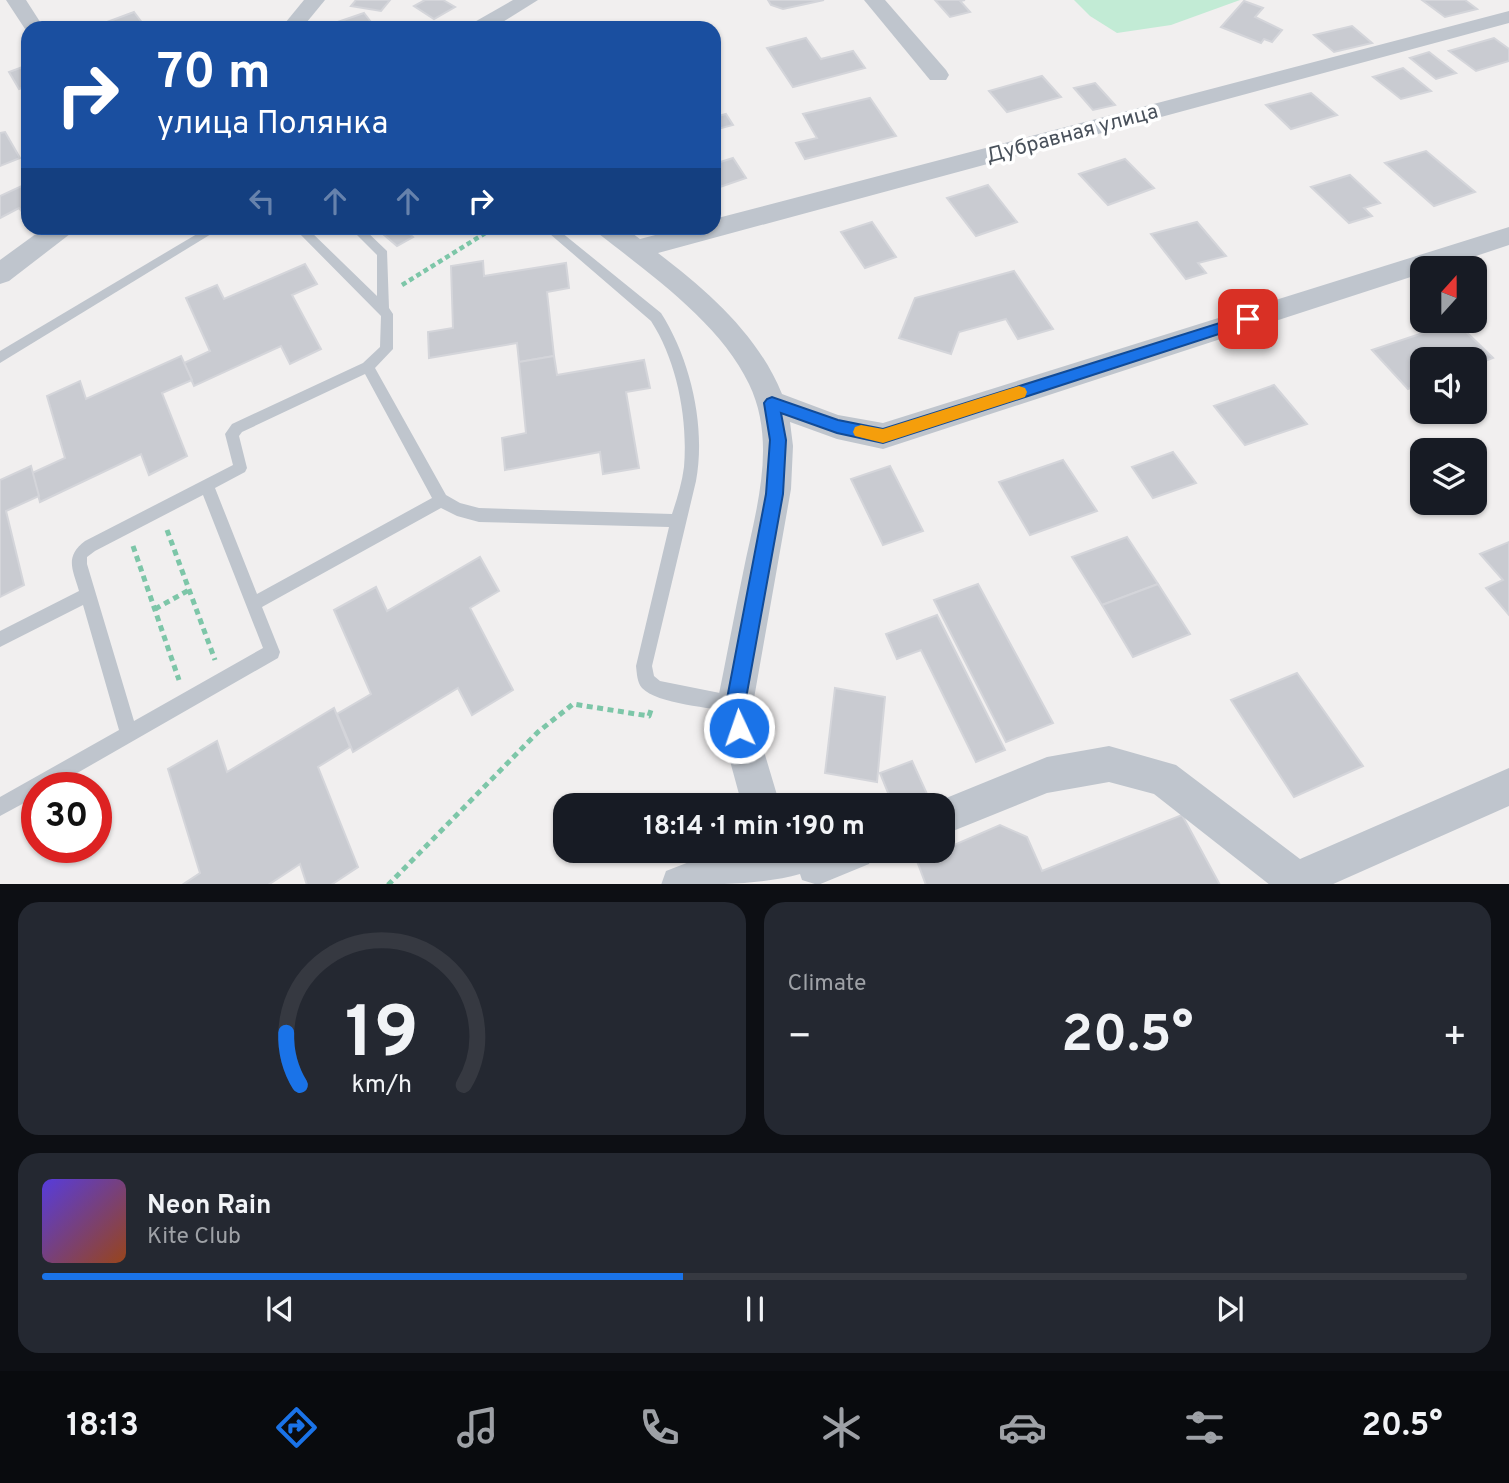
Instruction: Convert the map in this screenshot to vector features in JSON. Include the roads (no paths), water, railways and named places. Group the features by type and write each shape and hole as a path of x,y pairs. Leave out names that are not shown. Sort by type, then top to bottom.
{"street":[{"path":"16,0 30,21"},
{"path":"297,21 315,0"},
{"path":"490,21 528,0"},
{"path":"874,0 938,75"},
{"name":"Дубравная улица","path":"721,226 1509,17"},
{"path":"0,274 52,235"},
{"path":"617,235 712,314 753,364 772,403 778,440 774,494 735,704 758,793"},
{"name":"Дубравная улица","path":"636,249 689,235"},
{"path":"772,403 837,427 883,436 1509,236"},
{"path":"955,811 1048,775 1109,764 1163,778 1298,882 1509,787"},
{"path":"680,884 736,864 803,865"}],"lane":[{"path":"0,358 203,235"},
{"path":"308,235 384,302"},
{"path":"129,734 79,564 80,554 240,468 242,461 231,439 237,428 368,367 382,355 388,344 383,254 363,235"},
{"path":"557,235 656,317 666,329 673,344 687,407 691,467 644,666 646,680 656,689 735,704"},
{"path":"368,367 441,500 457,509 480,515 678,521"},
{"path":"0,807 272,652 207,487"},
{"path":"253,604 441,500"},
{"path":"0,639 88,594"}]}
